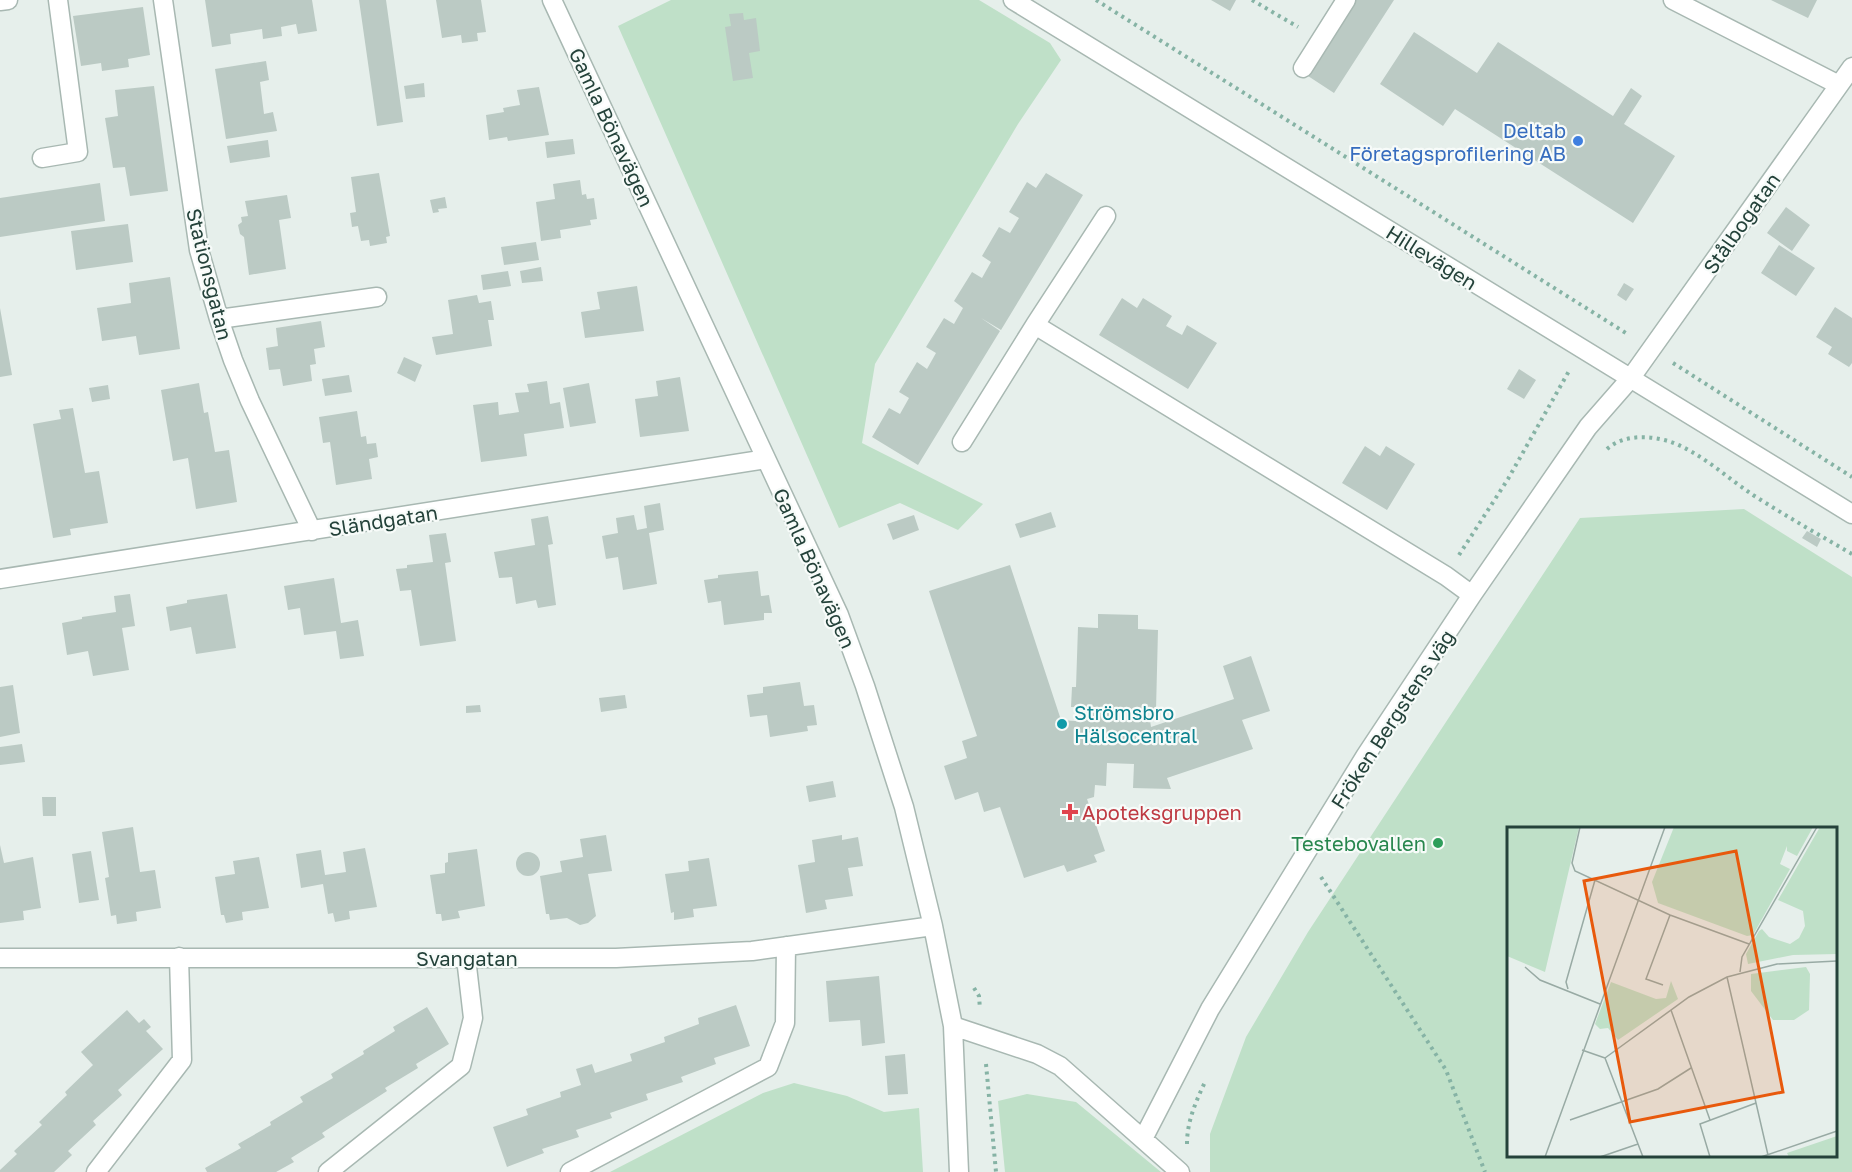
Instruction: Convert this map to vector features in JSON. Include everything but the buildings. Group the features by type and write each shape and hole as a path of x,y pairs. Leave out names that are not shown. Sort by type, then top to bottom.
{"street":[{"path":"0,1 8,0"},
{"path":"42,158 78,152 58,0"},
{"name":"Stationsgatan","path":"163,0 199,250 219,319 250,401 312,531"},
{"name":"Gamla Bönavägen","path":"552,0 839,615 865,686 904,807 933,926 953,1026 959,1172"},
{"name":"Hillevägen","path":"1013,0 1852,514"},
{"path":"1303,68 1346,0"},
{"path":"1673,0 1839,85"},
{"name":"Stålbogatan","path":"1630,379 1852,67"},
{"path":"962,442 1106,216"},
{"path":"219,319 377,297"},
{"path":"1035,325 1446,576 1472,595"},
{"name":"Fröken Bergstens väg","path":"1143,1139 1210,1009 1366,755 1472,595 1588,427 1630,379"},
{"name":"Sländgatan","path":"0,579 766,459"},
{"name":"Svangatan","path":"0,958 616,958 752,951 933,926"},
{"path":"570,1172 768,1067 785,1023 786,946"},
{"path":"96,1172 182,1060 179,957"},
{"path":"328,1172 461,1066 473,1018 466,958"},
{"path":"953,1026 1037,1054 1060,1066 1180,1172"}],"path":[{"path":"1096,0 1852,477"},
{"path":"1252,0 1320,40"},
{"path":"1446,576 1508,479 1581,349"},
{"path":"1605,451 1614,443 1634,437 1668,441 1693,453 1754,495 1852,554"},
{"path":"1314,886 1320,876 1446,1070 1485,1172"},
{"path":"1187,1153 1187,1134 1192,1112 1206,1079"}],"green space":[{"path":"671,0 979,0 1050,43 1061,60 1018,124 875,364 862,443 983,504 958,530 900,503 839,528 618,26"},
{"name":"Testebovallen","path":"1744,509 1852,577 1852,1172 1210,1172 1210,1134 1246,1037 1308,932 1580,518"},
{"path":"794,1083 847,1096 884,1112 919,1108 923,1172 610,1172 763,1093"},
{"path":"1027,1094 1076,1102 1161,1172 1005,1172 998,1101"}],"place":[{"name":"Deltab Företagsprofilering AB","path":"1578,141"},
{"name":"Strömsbro Hälsocentral","path":"1062,724"},
{"name":"Apoteksgruppen","path":"1070,812"},
{"name":"Testebovallen","path":"1438,843"}]}
